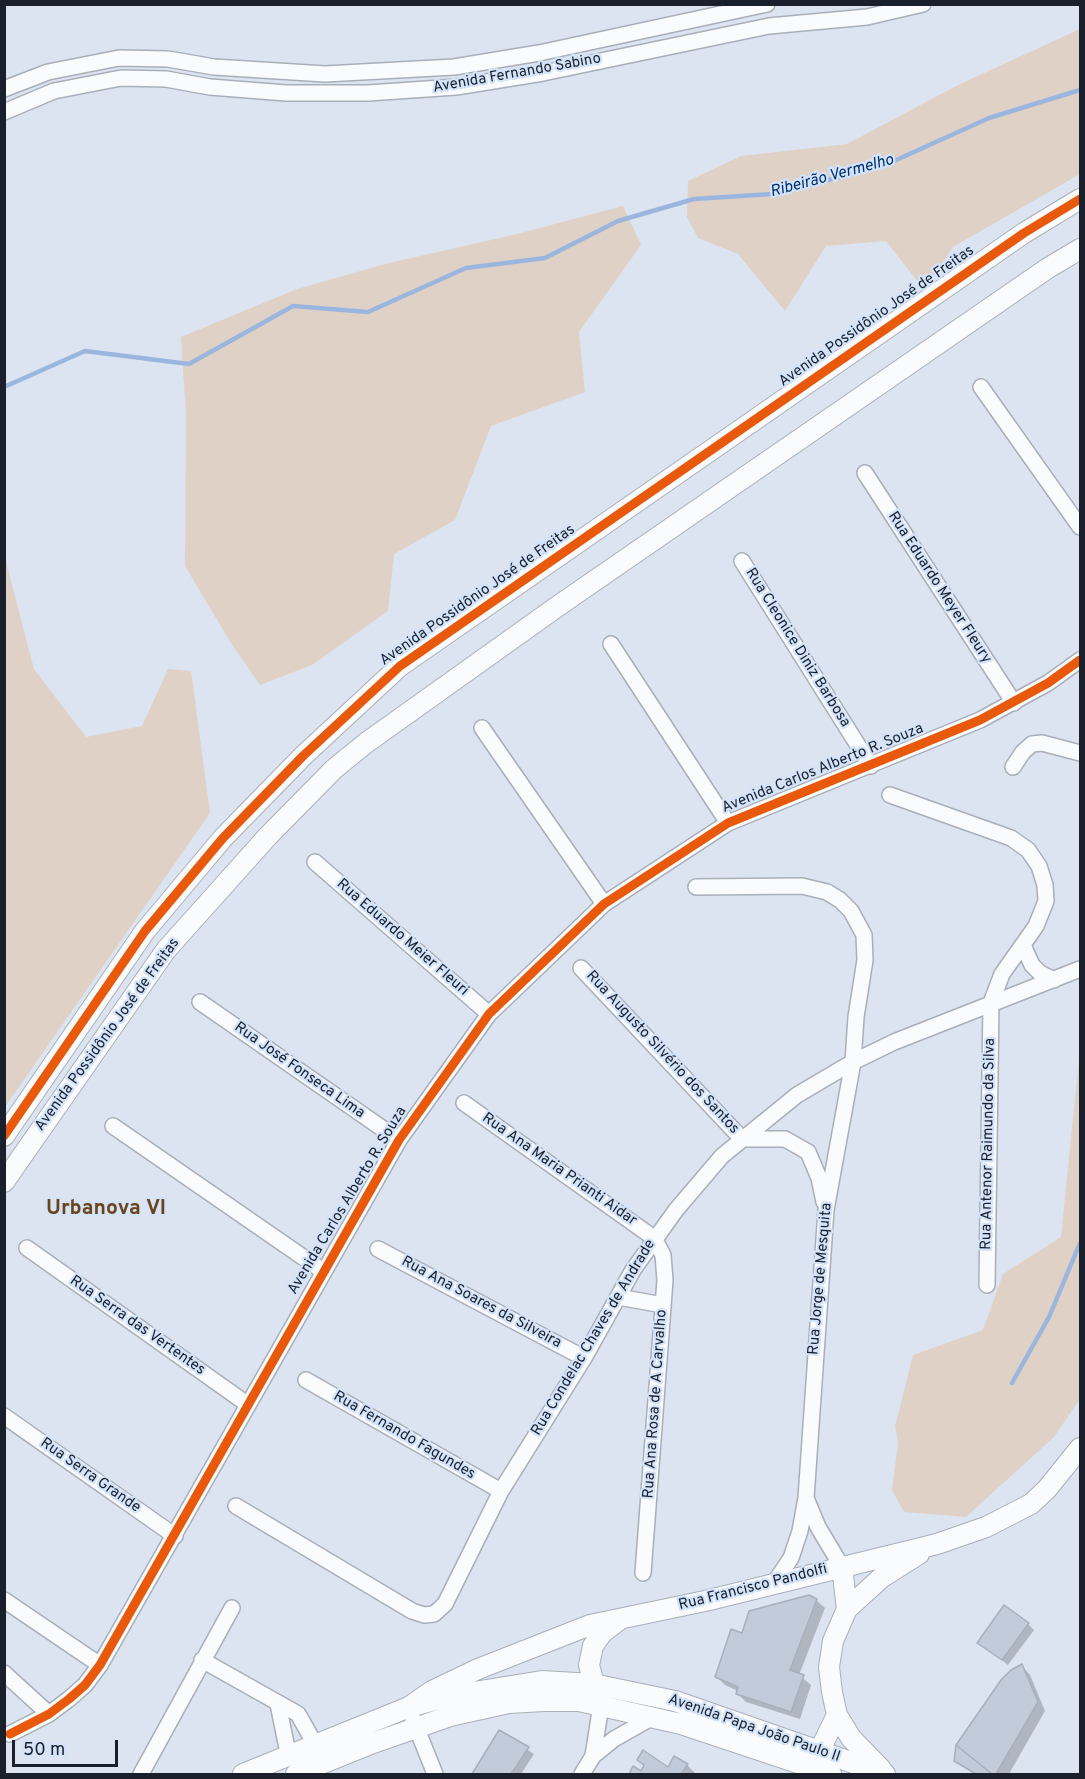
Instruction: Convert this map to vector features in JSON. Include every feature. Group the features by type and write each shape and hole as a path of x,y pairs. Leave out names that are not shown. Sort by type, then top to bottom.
{"street":[{"name":"Avenida Fernando Sabino","path":"4,89 64,67 119,58 168,59 241,69 325,74 454,67 539,53 767,4"},
{"name":"Avenida Fernando Sabino","path":"4,112 54,91 121,78 166,79 210,87 286,93 368,93 456,87 543,73 769,26 867,17 917,5"},
{"name":"Avenida Possidônio José de Freitas","path":"4,1136 145,931 224,838 303,756 400,666 1024,233 1080,199"},
{"name":"Avenida Possidônio José de Freitas","path":"4,1182 166,950 268,836 334,769 366,743 558,606 1048,268 1080,249"},
{"path":"981,387 1080,527"},
{"name":"Rua Eduardo Meyer Fleury","path":"865,473 1014,703"},
{"name":"Rua Cleonice Diniz Barbosa","path":"742,561 871,766"},
{"path":"611,644 728,823"},
{"name":"Avenida Carlos Alberto R. Souza","path":"6,1737 49,1714 85,1685 100,1665 175,1536 322,1271 399,1140 489,1014 604,904 728,823 871,766 1014,703 1080,660"},
{"path":"482,728 604,904"},
{"path":"1013,767 1023,752 1032,744 1042,743 1080,753"},
{"name":"Rua Antenor Raimundo da Silva","path":"890,795 1011,838 1028,850 1039,866 1046,901 1036,926 1002,974 991,1003 987,1285"},
{"name":"Rua Eduardo Meier Fleuri","path":"315,862 489,1014"},
{"name":"Rua Jorge de Mesquita","path":"696,887 802,885 827,892 852,911 864,935 866,960 856,1017 853,1062 826,1210 806,1498 800,1531 791,1558 775,1582"},
{"path":"1023,945 1032,965 1054,981"},
{"name":"Rua Augusto Silvério dos Santos","path":"581,968 742,1138"},
{"name":"Rua Condelac Chaves de Andrade","path":"236,1506 412,1611 424,1615 434,1614 445,1604 501,1491 584,1358 654,1238 699,1181 742,1138 797,1095 853,1062 991,1003 1054,981 1080,969"},
{"name":"Rua José Fonseca Lima","path":"200,1002 399,1140"},
{"name":"Rua Ana Maria Prianti Aidar","path":"464,1103 654,1238"},
{"path":"113,1126 322,1271"},
{"path":"742,1138 784,1138 797,1143 808,1152 819,1178 826,1210"},
{"name":"Rua Ana Rosa de A Carvalho","path":"643,1573 663,1305 663,1254 654,1238"},
{"name":"Rua Serra das Vertentes","path":"27,1248 247,1404"},
{"name":"Rua Ana Soares da Silveira","path":"378,1249 584,1358"},
{"path":"618,1297 663,1305"},
{"name":"Rua Fernando Fagundes","path":"306,1380 501,1491"},
{"name":"Rua Serra Grande","path":"4,1416 175,1536"},
{"name":"Rua Francisco Pandolfi","path":"409,1707 432,1691 548,1640 590,1625 937,1544 1004,1519 1031,1504 1047,1490 1080,1448"},
{"name":"Rua Jorge de Mesquita","path":"806,1498 818,1527 842,1567"},
{"path":"886,1774 850,1738 837,1715 829,1667 833,1641 847,1609 881,1578 937,1544"},
{"path":"842,1567 847,1609"},
{"path":"4,1600 100,1665"},
{"path":"141,1774 231,1608"},
{"path":"593,1756 601,1704 589,1665 593,1646 602,1634 619,1620"},
{"path":"202,1660 298,1713 316,1746"},
{"path":"4,1673 49,1714"},
{"name":"Avenida Papa João Paulo II","path":"409,1707 449,1696 542,1681 593,1684 675,1701 815,1760 831,1774"},
{"name":"Avenida Papa João Paulo II","path":"292,1766 416,1727 509,1703 579,1701 653,1717 815,1760 886,1774"},
{"path":"278,1704 292,1766"},
{"path":"243,1774 292,1766 316,1746 409,1707 435,1774"},
{"path":"815,1760 837,1715"},
{"path":"582,1774 593,1756 623,1733 653,1717"}],"shaded area":[{"path":"1080,29 1080,174 953,247 925,291 886,241 826,246 785,311 738,254 698,238 687,217 688,181 741,156 847,144 958,85"},
{"path":"623,206 641,245 579,332 585,392 491,426 455,520 394,554 388,611 312,665 260,685 229,640 185,566 186,417 181,337 297,289 389,263 513,235"},
{"path":"4,554 34,669 86,737 142,726 168,669 191,671 210,813 5,1107"},
{"path":"1080,1049 1080,1399 1054,1437 966,1517 904,1512 892,1490 898,1443 895,1426 913,1355 983,1330 1003,1274 1061,1237"}],"building":[{"path":"809,1595 817,1599 790,1670 804,1675 791,1712 736,1694 738,1687 715,1677 731,1629 742,1633 749,1611"},
{"path":"1004,1605 1029,1623 1002,1660 977,1643"},
{"path":"1022,1664 1038,1702 996,1774 992,1774 956,1745 1001,1680 1011,1670"},
{"path":"499,1730 529,1747 511,1774 472,1774"},
{"path":"956,1745 992,1774 976,1774 954,1761"},
{"path":"643,1750 668,1767 674,1756 688,1764 681,1774 629,1774 633,1766 641,1771 644,1765 637,1760"}],"waterway":[{"name":"Ribeirão Vermelho","path":"4,387 85,351 189,364 293,306 368,312 466,268 545,258 618,221 694,199 772,194 883,166 989,118 1080,90"},
{"path":"1012,1383 1049,1317 1080,1243"}],"cycle path":[{"path":"4,1136 145,931 223,838 303,756 400,666 1024,233 1080,199"},
{"path":"10,1734 49,1714 69,1699 85,1685 100,1665 399,1140 489,1014 604,904 728,823 980,720 1048,683 1080,660"}],"district":[{"name":"Urbanova VI","path":"106,1210"}]}
